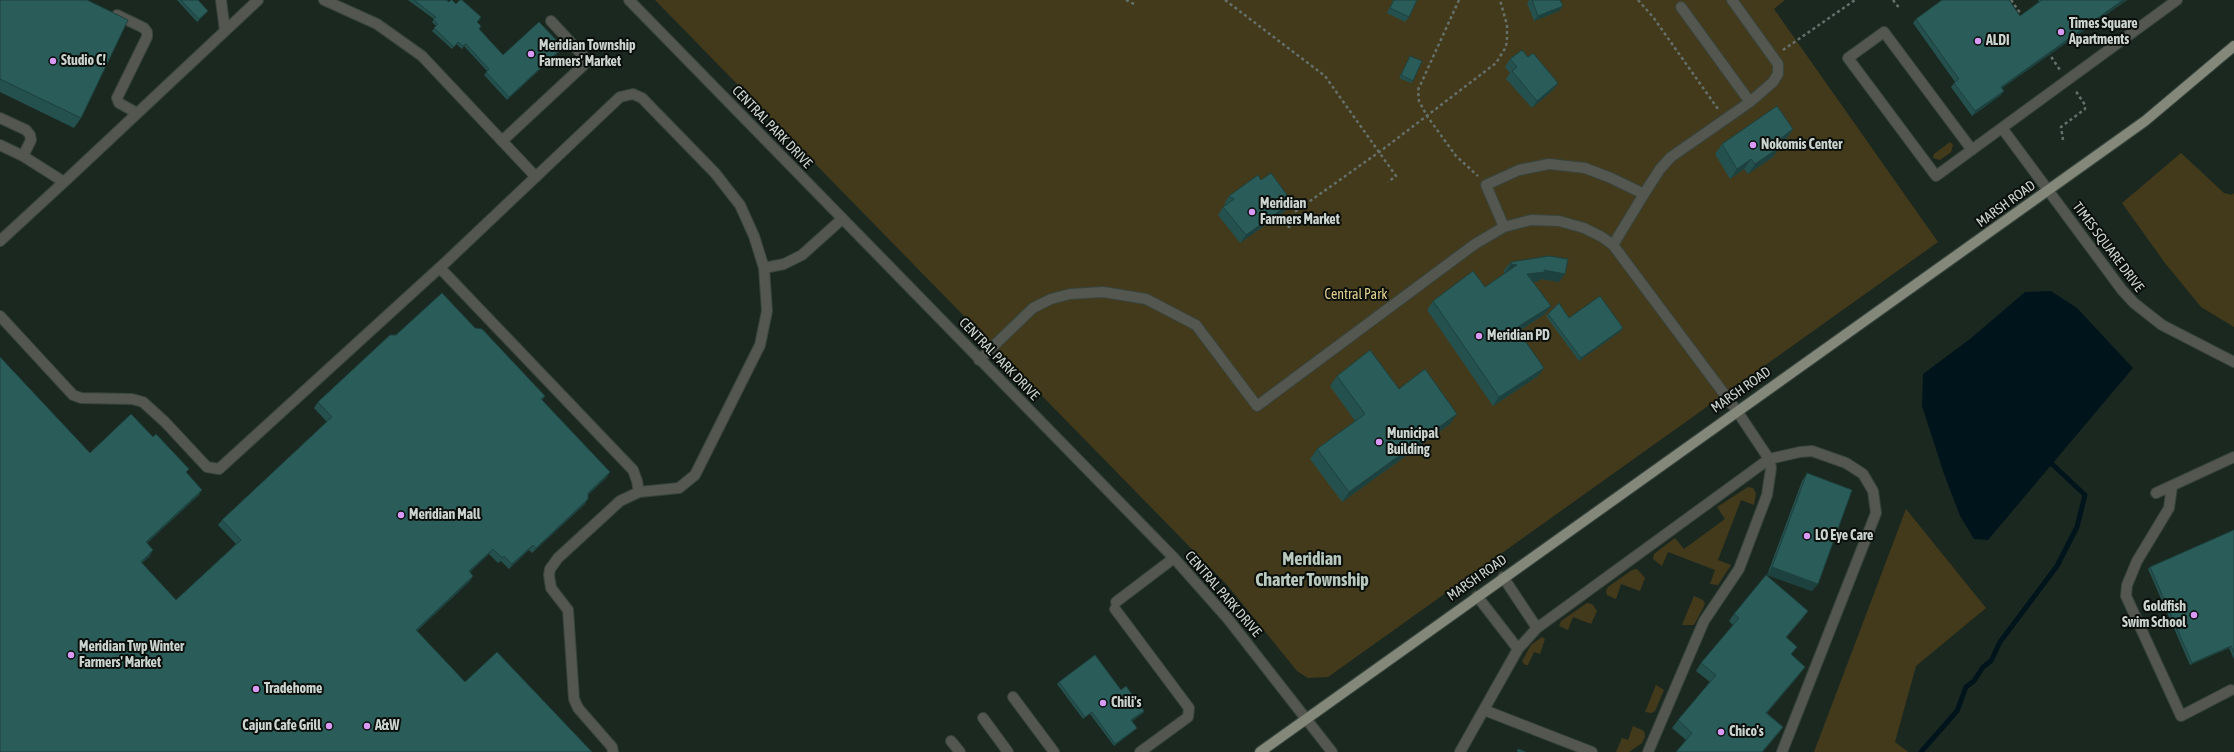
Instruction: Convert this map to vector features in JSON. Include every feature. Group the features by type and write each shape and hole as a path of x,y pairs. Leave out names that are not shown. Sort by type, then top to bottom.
{"main road":[{"name":"MARSH ROAD","path":"1260,752 1737,410 2145,121 2234,46"}],"street":[{"path":"221,0 225,30"},
{"path":"0,241 258,0"},
{"path":"325,0 377,24 413,48 536,177"},
{"name":"CENTRAL PARK DRIVE","path":"629,0 1174,558 1228,619 1332,752"},
{"path":"1613,245 1660,169 1671,157 1750,102 1776,78 1778,64 1732,0"},
{"path":"1972,150 1884,32 1848,58 1936,176 1972,150 2177,0"},
{"path":"1682,8 1750,102"},
{"path":"108,10 144,28 147,32 117,98 118,103 137,113"},
{"path":"502,141 588,61 551,21"},
{"path":"0,316 74,395 81,398 132,399 143,402 166,422 203,464 215,469 223,467 440,268 620,97 628,94 638,96 728,188 748,220 764,268 766,311 760,345 700,468 689,482 678,488 639,492 620,501 553,563 549,575 551,588 568,610 574,699 578,708 612,747 613,752"},
{"path":"0,118 26,130 30,135 31,140 23,156"},
{"name":"TIMES SQUARE DRIVE","path":"2002,128 2134,303 2162,325 2234,362"},
{"path":"0,145 23,156 64,182"},
{"path":"1504,227 1486,185 1519,170 1549,164 1585,168 1611,178 1644,194"},
{"path":"764,268 784,264 802,255 842,219"},
{"path":"980,360 1033,308 1051,299 1070,294 1103,292 1146,299 1196,325 1258,406 1475,244 1504,227 1532,220 1559,221 1584,228 1613,245 1737,410 1769,459 1770,486 1739,569 1704,621 1648,752"},
{"path":"440,268 632,470 637,481 639,492"},
{"path":"1460,752 1518,649 1537,628 1769,459 1806,451 1855,467 1869,482 1876,498 1876,513 1782,752"},
{"path":"2156,493 2234,457"},
{"path":"2172,486 2169,508 2137,561 2127,585 2126,596 2180,716 2231,690"},
{"path":"1140,752 1188,717 1189,708 1116,606 1174,558"},
{"path":"1503,577 1537,628"},
{"path":"1477,596 1518,649"},
{"path":"1013,697 1054,752"},
{"path":"1484,710 1592,752"},
{"path":"983,718 1008,752"},
{"path":"952,741 960,752"}],"path":[{"path":"1126,0 1134,4"},
{"path":"1225,0 1325,76 1378,153 1396,176 1388,182"},
{"path":"1459,0 1418,90 1419,101 1427,116 1456,156 1486,185"},
{"path":"1278,219 1289,227 1302,218 1296,211 1378,153 1496,63 1506,47 1507,32 1500,0"},
{"path":"1638,0 1653,17 1726,119"},
{"path":"1773,57 1855,0"},
{"path":"1893,0 1900,9"},
{"path":"2011,0 2025,20"},
{"path":"2043,46 2062,72"},
{"path":"2063,140 2061,127 2085,109 2085,105 2073,88"}],"green space":[{"name":"Central Park","path":"655,0 1785,0 1774,9 1938,242 1328,677 1308,678 1297,671 1228,586"},
{"path":"1950,142 1953,145 1951,152 1940,160 1933,158 1934,154"},
{"path":"2181,153 2224,193 2232,195 2234,193 2234,327 2201,307 2165,263 2122,203"},
{"path":"1748,487 1753,488 1756,493 1754,505 1741,500 1718,560 1731,565 1718,585 1710,584 1715,570 1668,552 1662,566 1653,559 1654,554 1675,538 1684,549 1725,519 1717,507"},
{"path":"1906,509 1986,608 1916,666 1895,742 1908,752 1814,752"},
{"path":"1637,569 1645,578 1640,591 1621,584 1616,599 1607,595 1606,591 1608,587 1632,570"},
{"path":"1694,596 1703,600 1705,604 1694,625 1682,625"},
{"path":"1587,603 1592,604 1597,611 1591,624 1573,617 1568,630 1559,626 1561,621"},
{"path":"1542,637 1545,639 1540,654 1534,652 1528,665 1525,665 1522,661 1531,645"},
{"path":"1656,685 1664,690 1655,711 1652,713 1645,712"},
{"path":"1633,726 1644,731 1645,737 1642,743 1629,752 1616,752 1622,738 1628,740"}],"water":[{"path":"2051,291 2077,308 2133,368 1988,540 1974,539 1960,516 1944,474 1922,406 1923,374 1970,339 2025,292"}],"building":[{"name":"Studio C!","path":"0,0 87,0 128,20 81,118 0,79"},
{"path":"181,0 198,0 208,11 199,19"},
{"name":"Meridian Township Farmers' Market","path":"414,0 446,0 449,2 452,0 456,4 462,0 481,17 477,22 481,26 479,29 503,55 539,22 563,47 509,97 486,72 489,69 466,44 463,46 458,42 454,47 434,28 438,24 433,19 436,17"},
{"path":"1394,0 1417,0 1409,17 1390,8"},
{"path":"1532,0 1560,0 1563,6 1538,16"},
{"name":"ALDI","path":"1942,0 2009,0 2020,16 2042,0 2123,0 2001,87 2004,91 1975,111 1954,83 1959,79 1916,19"},
{"path":"1522,50 1528,57 1533,53 1558,83 1537,101 1512,71 1517,67 1510,59"},
{"path":"1410,56 1422,61 1413,81 1401,75"},
{"name":"Nokomis Center","path":"1777,106 1793,129 1776,142 1780,147 1755,164 1751,159 1737,169 1722,144"},
{"name":"Meridian Farmers Market","path":"1271,173 1292,202 1246,235 1223,207 1234,199 1229,196 1258,175 1261,180"},
{"path":"1549,256 1568,259 1565,274 1544,270 1545,272 1527,274 1551,306 1516,328 1544,368 1499,397 1433,301 1473,271 1485,287 1517,265 1511,264 1511,262"},
{"name":"Meridian Mall","path":"442,293 475,328 482,329 545,396 541,399 610,472 588,493 588,499 536,548 533,545 512,564 504,556 502,558 493,549 469,571 473,576 416,630 465,682 497,652 592,752 0,752 0,357 90,453 131,414 153,437 156,434 189,469 186,472 202,490 146,542 153,550 141,562 176,600 241,540 222,520 332,417 318,402 390,335 396,335"},
{"path":"1600,296 1623,328 1581,358 1548,314 1559,303 1569,318"},
{"name":"Municipal Building","path":"1370,350 1399,389 1425,369 1457,414 1349,492 1317,449 1365,414 1337,376"},
{"name":"LO Eye Care","path":"1807,473 1852,490 1818,584 1772,567"},
{"path":"2234,530 2234,653 2231,646 2192,663 2150,567"},
{"path":"1766,575 1808,611 1786,637 1797,647 1791,654 1805,667 1766,713 1783,727 1762,752 1676,752 1692,733 1678,720 1716,675 1701,663 1739,618 1734,614"},
{"name":"Chili's","path":"1095,655 1121,690 1126,686 1144,711 1131,720 1137,728 1115,744 1092,712 1085,717 1059,682"},
{"path":"1518,749 1526,752 1517,752"}],"waterway":[{"path":"1921,752 1957,711 1966,687 1974,681 1983,667 1991,661 2000,642 2057,566 2077,527 2085,495 2052,464"}],"place":[{"name":"Times Square Apartments","path":"2061,32"},
{"name":"ALDI","path":"1978,41"},
{"name":"Meridian Township Farmers' Market","path":"531,54"},
{"name":"Studio C!","path":"53,61"},
{"name":"Nokomis Center","path":"1753,145"},
{"name":"Meridian Farmers Market","path":"1252,212"},
{"name":"Meridian PD","path":"1479,336"},
{"name":"Municipal Building","path":"1379,442"},
{"name":"Meridian Mall","path":"401,515"},
{"name":"LO Eye Care","path":"1807,536"},
{"name":"Goldfish Swim School","path":"2194,615"},
{"name":"Meridian Twp Winter Farmers' Market","path":"71,655"},
{"name":"Tradehome","path":"256,689"},
{"name":"Chili's","path":"1103,703"},
{"name":"Cajun Cafe Grill","path":"329,726"},
{"name":"A&W","path":"367,726"},
{"name":"Chico's","path":"1721,732"}],"district":[{"name":"Meridian Charter Township","path":"1312,569"}]}
